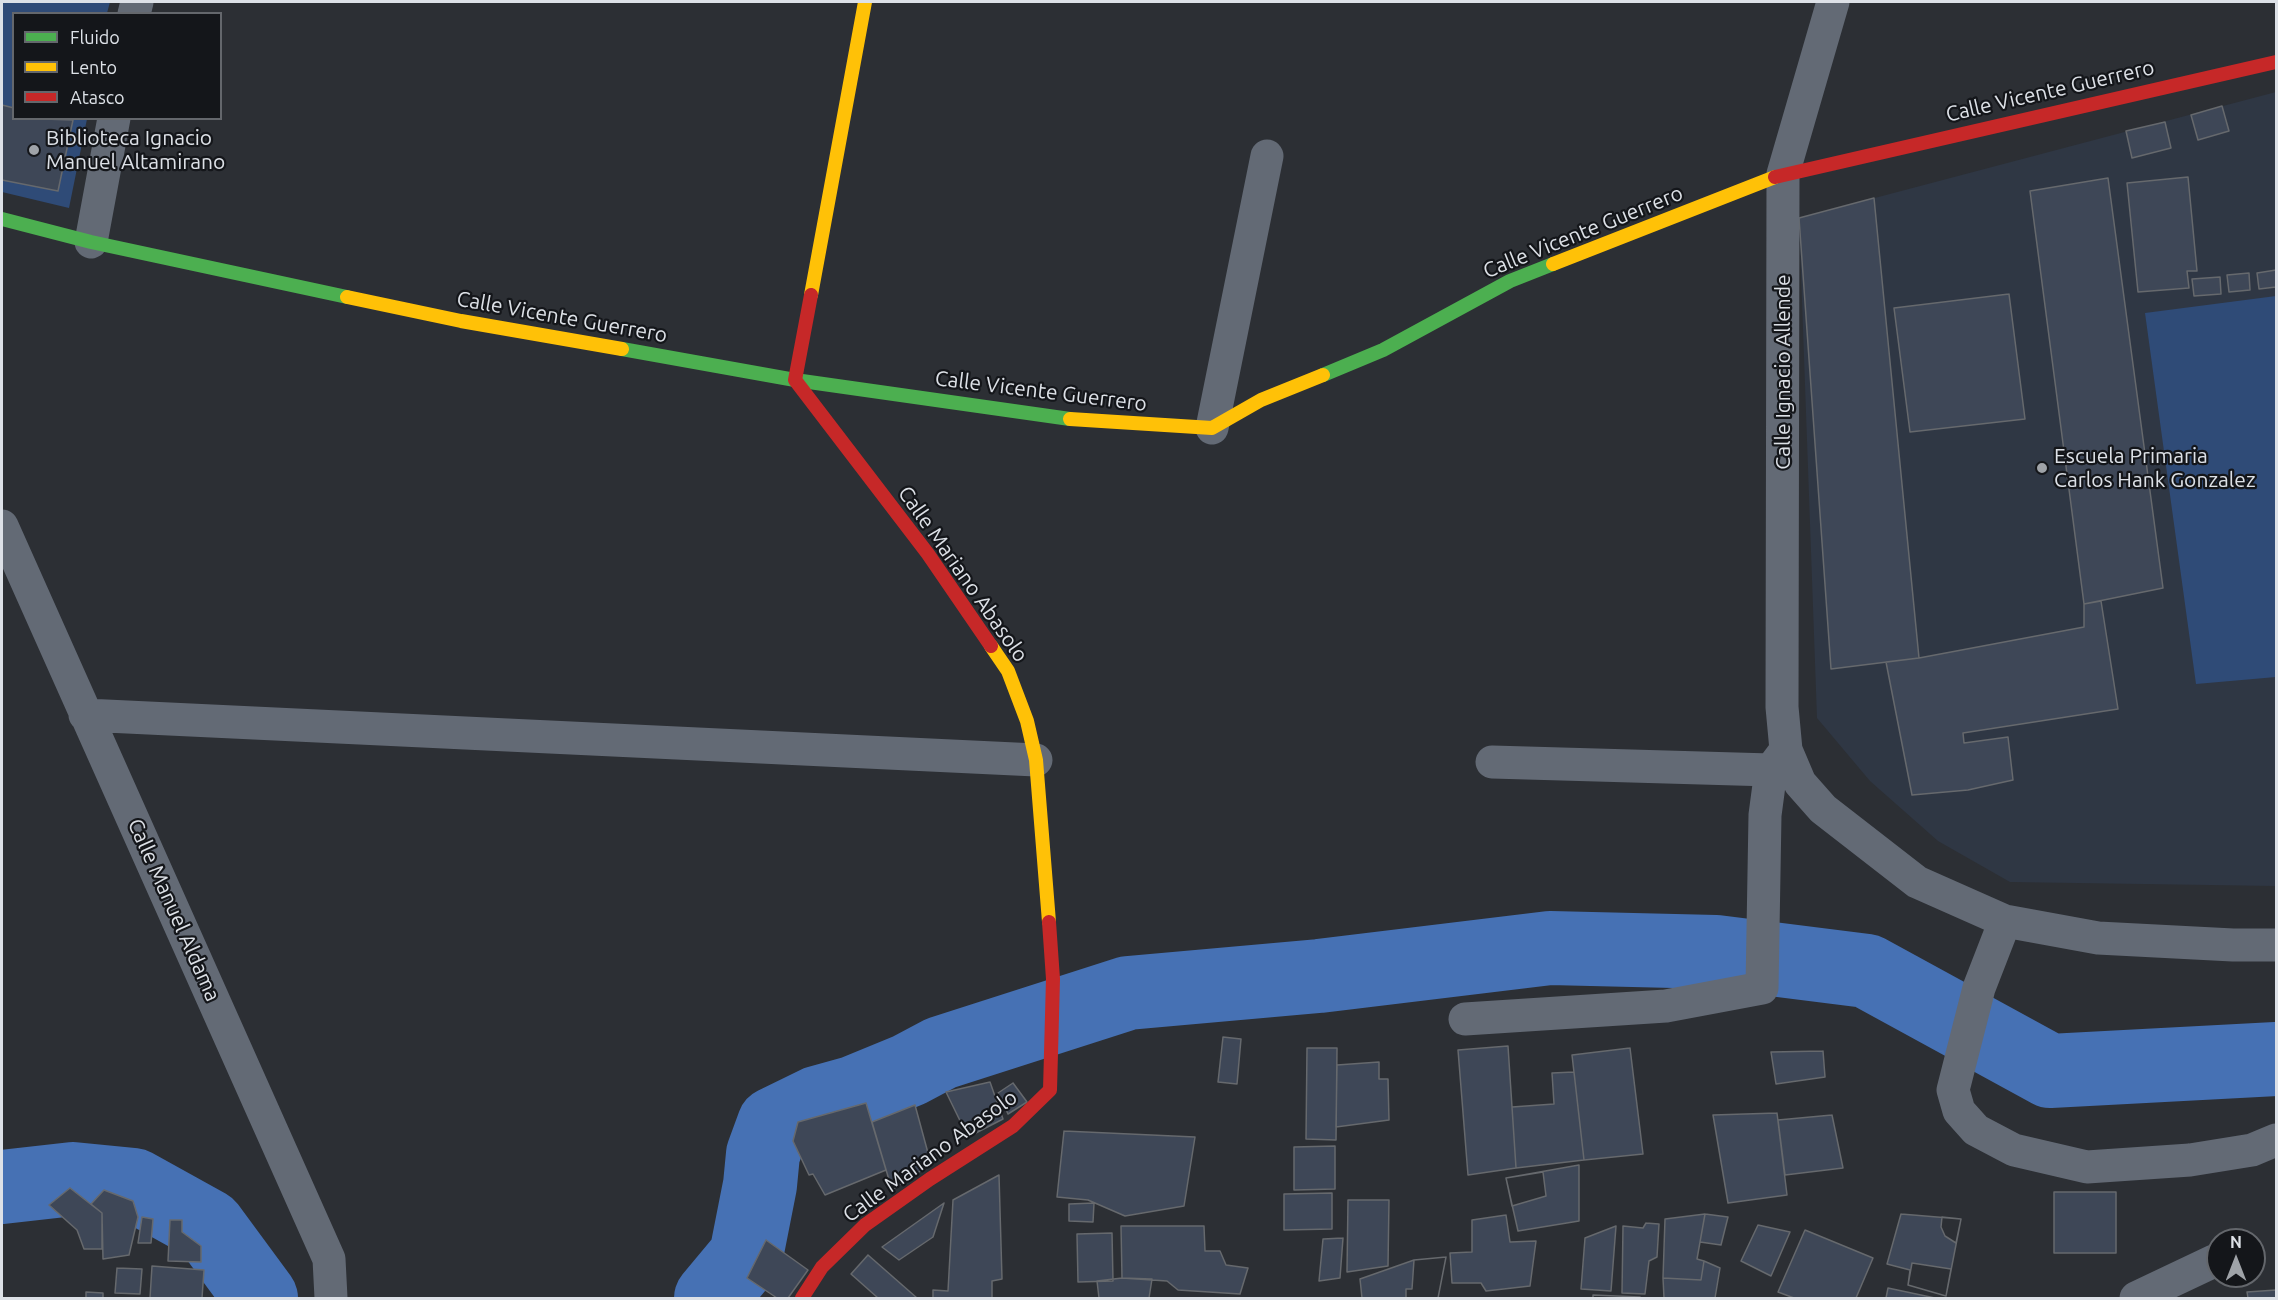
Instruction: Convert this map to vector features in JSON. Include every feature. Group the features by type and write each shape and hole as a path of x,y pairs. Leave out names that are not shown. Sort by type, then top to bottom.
{"street":[{"path":"795,380 865,2"},
{"name":"Calle Ignacio Allende","path":"1778,760 1782,707 1783,174 1833,2"},
{"name":"Calle Vicente Guerrero","path":"2,219 91,242 461,321 795,380 1090,422 1212,428 1261,400 1383,350 1510,281 1783,174 2277,62"},
{"path":"91,242 114,120"},
{"path":"1212,428 1267,156"},
{"name":"Calle Mariano Abasolo","path":"795,380 928,554 1008,671 1027,721 1036,760 1053,979 1050,1090 1013,1126 930,1179 865,1225 822,1267 802,1299"},
{"name":"Calle Manuel Aldama","path":"2,525 85,716 154,864 329,1259 331,1299"},
{"path":"85,716 1036,760"},
{"path":"1492,762 1778,760 1823,809 1917,882 2005,921 2098,938 2277,945"},
{"path":"1465,1019 1666,1006 1762,988 1765,815 1778,760"},
{"path":"2005,921 1979,988 1953,1090 1959,1111 1976,1130 2014,1150 2086,1167 2190,1160 2252,1150 2277,1140"},
{"path":"2136,1299 2206,1266"}],"shaded area":[{"path":"2,2 110,2 107,12 12,12 12,120 87,120 69,208 2,192"},
{"name":"Escuela Primaria Carlos Hank Gonzalez","path":"2276,92 2276,886 2010,882 1938,841 1870,781 1817,718 1799,218"},
{"path":"2276,296 2276,677 2196,684 2145,313"}],"building":[{"name":"Biblioteca Ignacio Manuel Altamirano","path":"2,105 12,108 12,120 73,120 58,191 2,180"},
{"path":"2222,106 2229,131 2198,140 2191,115"},
{"path":"2165,122 2171,148 2132,158 2126,131"},
{"path":"2188,177 2197,271 2187,271 2189,288 2138,292 2127,183"},
{"path":"2108,178 2163,588 2084,604 2030,191"},
{"path":"1874,198 1919,658 1831,669 1799,218"},
{"path":"2276,270 2276,287 2259,289 2257,273"},
{"path":"2249,273 2250,290 2229,292 2227,275"},
{"path":"2220,277 2221,294 2194,296 2192,279"},
{"path":"2009,294 2025,419 1910,432 1894,308"},
{"path":"2101,601 2118,709 1963,733 1964,743 2008,737 2013,780 1968,790 1912,795 1886,662 1919,658 2084,627 2084,604"},
{"path":"1223,1037 1241,1039 1237,1084 1218,1082"},
{"path":"1508,1046 1516,1168 1468,1175 1458,1050"},
{"path":"1307,1048 1337,1048 1336,1140 1306,1139"},
{"path":"1630,1048 1643,1154 1584,1160 1572,1055"},
{"path":"1823,1051 1825,1077 1776,1084 1771,1052"},
{"path":"1379,1062 1379,1079 1388,1079 1389,1120 1336,1127 1337,1065"},
{"path":"1574,1072 1584,1160 1516,1168 1512,1107 1554,1104 1552,1073"},
{"path":"990,1082 1003,1119 968,1137 946,1092"},
{"path":"1013,1083 1027,1102 1008,1114 998,1093"},
{"path":"866,1103 886,1170 825,1195 813,1174 809,1175 793,1141 798,1122"},
{"path":"915,1105 931,1164 892,1190 872,1122"},
{"path":"1777,1113 1787,1195 1728,1203 1713,1115"},
{"path":"1832,1115 1843,1168 1785,1175 1778,1120"},
{"path":"1064,1131 1195,1137 1184,1206 1125,1216 1088,1200 1057,1197"},
{"path":"1335,1146 1335,1189 1294,1190 1294,1147"},
{"path":"1579,1165 1579,1221 1518,1231 1506,1178"},
{"path":"1543,1172 1546,1196 1512,1206 1506,1178"},
{"path":"999,1175 1002,1279 992,1281 992,1298 933,1298 933,1290 948,1291 953,1200"},
{"path":"70,1188 102,1213 102,1249 84,1249 77,1230 49,1205"},
{"path":"104,1190 133,1201 138,1217 129,1255 103,1259 102,1213 91,1204"},
{"path":"2054,1192 2116,1192 2116,1253 2054,1253"},
{"path":"1332,1193 1332,1229 1284,1230 1284,1194"},
{"path":"1348,1200 1389,1200 1388,1266 1347,1272"},
{"path":"944,1203 933,1237 899,1260 882,1247"},
{"path":"1094,1203 1093,1222 1069,1221 1069,1204"},
{"path":"1705,1214 1697,1259 1704,1261 1701,1280 1663,1278 1665,1219"},
{"path":"1705,1214 1728,1217 1721,1245 1700,1242"},
{"path":"1901,1214 1961,1219 1946,1296 1908,1285 1910,1270 1887,1264"},
{"path":"1506,1215 1510,1242 1536,1241 1530,1286 1486,1291 1481,1283 1452,1283 1450,1253 1472,1252 1472,1220"},
{"path":"142,1217 153,1219 151,1243 138,1243"},
{"path":"1942,1217 1961,1219 1956,1243 1945,1236 1941,1227"},
{"path":"170,1220 182,1220 182,1232 201,1246 201,1262 168,1261"},
{"path":"1646,1223 1659,1224 1657,1257 1649,1261 1645,1294 1622,1293 1623,1226 1643,1228"},
{"path":"1758,1225 1790,1232 1771,1276 1741,1261"},
{"path":"1121,1226 1204,1226 1205,1251 1220,1251 1226,1265 1248,1268 1240,1294 1178,1290 1167,1281 1122,1278"},
{"path":"1616,1226 1611,1291 1581,1289 1585,1238"},
{"path":"1805,1230 1873,1258 1856,1298 1794,1298 1778,1292"},
{"path":"1112,1233 1113,1281 1078,1282 1077,1234"},
{"path":"1343,1238 1340,1278 1319,1281 1323,1239"},
{"path":"766,1240 808,1270 788,1298 777,1298 747,1278"},
{"path":"868,1255 917,1298 878,1298 851,1274"},
{"path":"1446,1257 1438,1298 1362,1298 1360,1279 1414,1260"},
{"path":"1446,1257 1438,1298 1406,1298 1406,1289 1412,1289 1414,1260"},
{"path":"1704,1261 1720,1268 1715,1298 1664,1298 1663,1278 1701,1280"},
{"path":"1912,1263 1951,1269 1946,1296 1908,1285"},
{"path":"152,1266 204,1270 202,1298 150,1298"},
{"path":"117,1268 142,1269 140,1294 115,1293"},
{"path":"1122,1278 1152,1279 1149,1298 1099,1298 1097,1281"},
{"path":"1888,1288 1935,1298 1886,1298"},
{"path":"2276,1290 2276,1298 2248,1298 2247,1292"},
{"path":"86,1292 103,1293 103,1298 86,1298"},
{"path":"1593,1295 1640,1297 1640,1298 1593,1298"},
{"path":"1593,1295 1640,1297 1640,1298 1593,1298"}],"waterway":[{"path":"711,1298 746,1256 760,1185 763,1154 774,1124 817,1103 853,1093 909,1070 941,1053 1128,993 1319,976 1550,948 1716,952 1867,971 2050,1071 2276,1059"},
{"path":"2,1187 73,1179 134,1185 208,1226 261,1298"}],"traffic: fast":[{"path":"2,219 91,242 347,297"},
{"path":"1323,375 1383,350 1510,281 1553,264"},
{"path":"622,349 795,380 1070,419"}],"traffic: slow":[{"path":"811,295 865,2"},
{"path":"1553,264 1775,177"},
{"path":"347,297 461,321 622,349"},
{"path":"1070,419 1212,428 1261,400 1323,375"},
{"path":"991,646 1008,671 1027,721 1036,760 1049,922"}],"traffic: jam":[{"path":"1775,177 2276,62"},
{"path":"811,295 795,380 928,554 991,646"},
{"path":"802,1298 822,1267 865,1225 930,1179 1013,1126 1050,1090 1053,979 1049,922"}],"place":[{"name":"Biblioteca Ignacio Manuel Altamirano","path":"34,150"},
{"name":"Escuela Primaria Carlos Hank Gonzalez","path":"2042,468"}]}
